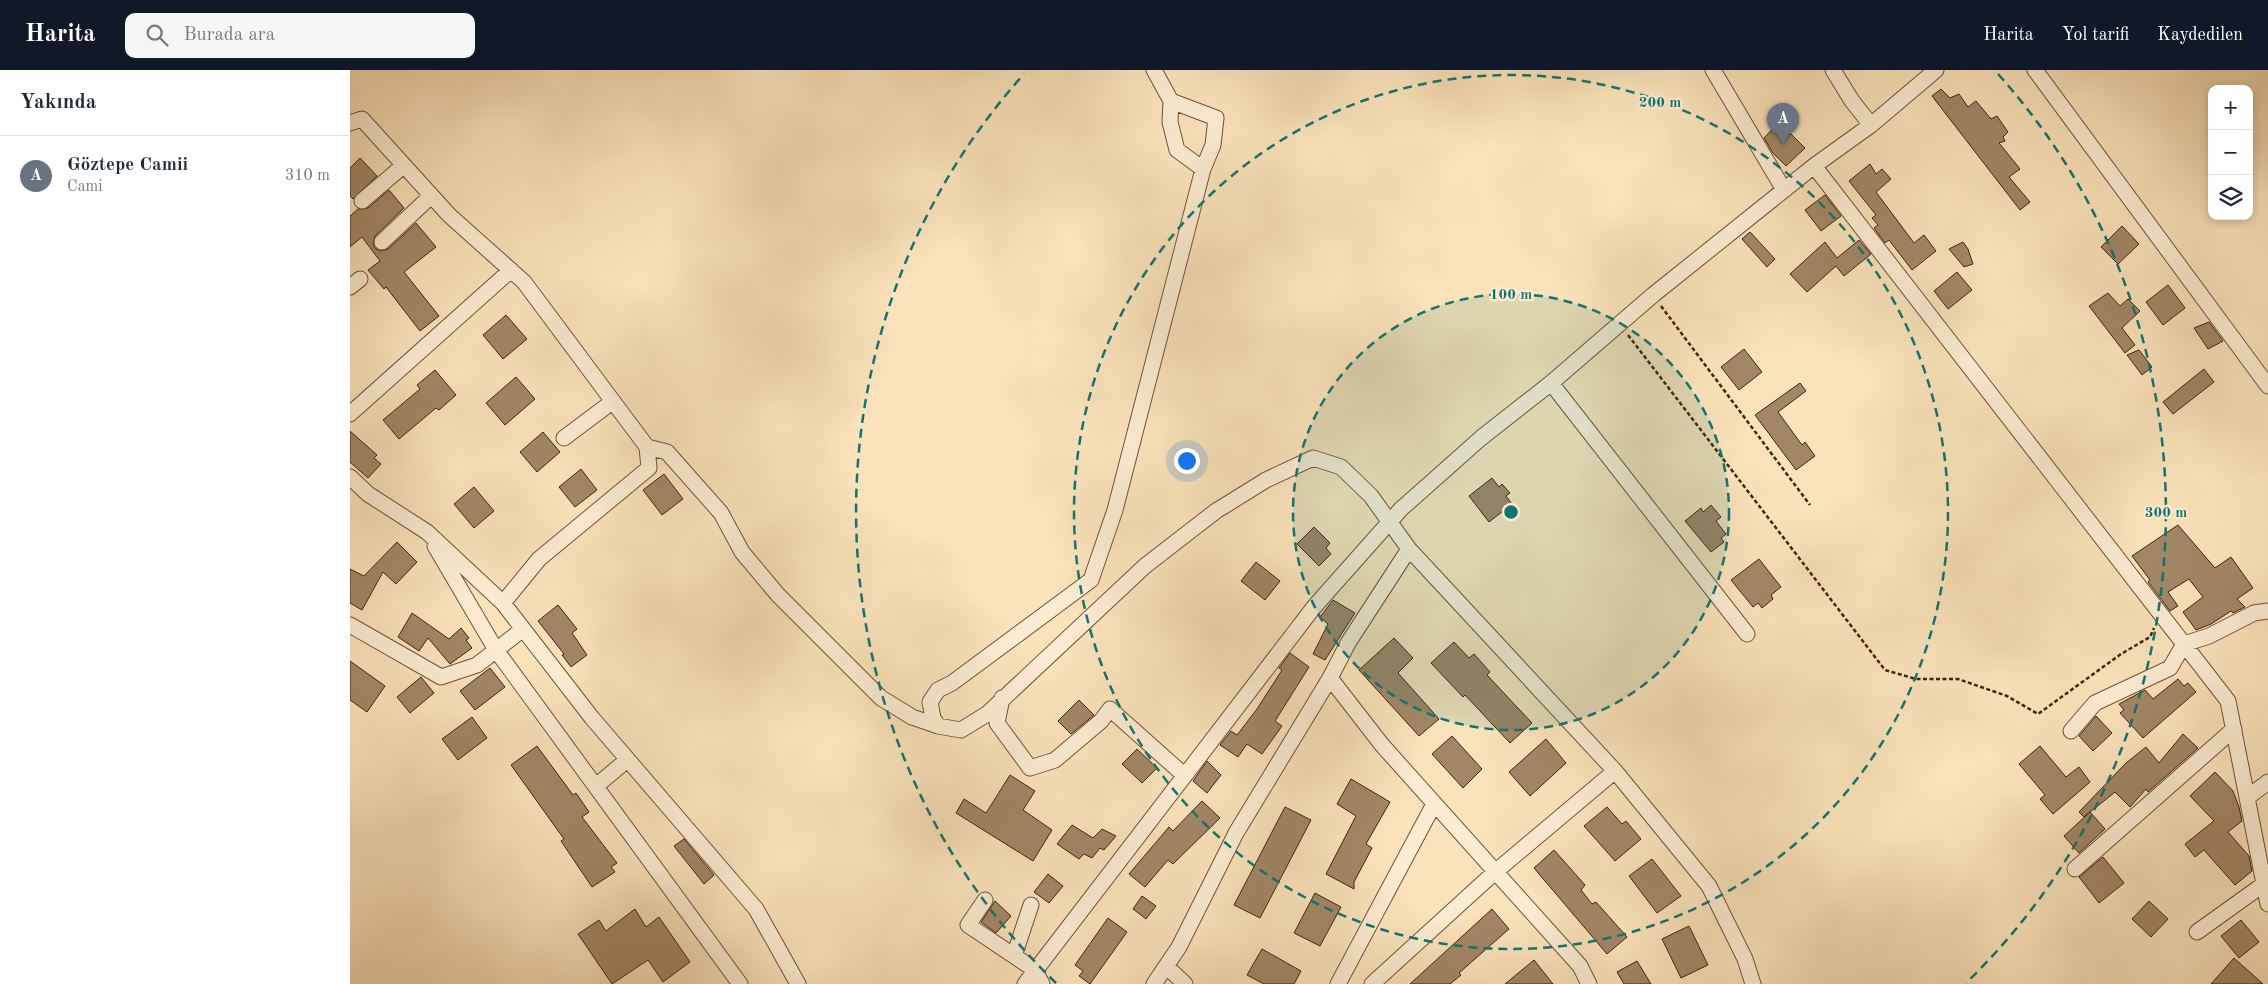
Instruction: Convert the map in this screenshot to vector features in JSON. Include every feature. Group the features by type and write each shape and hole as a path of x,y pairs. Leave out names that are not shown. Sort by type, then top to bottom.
{"street":[{"path":"1154,70 1171,101 1170,122 1177,150 1203,169"},
{"path":"1713,70 1784,190"},
{"path":"1833,70 1852,101 1871,125"},
{"path":"1025,984 1038,977 1184,775 1314,607 1390,521 1481,438 1551,382 1653,295 1814,166 1871,125 1936,70"},
{"path":"2035,70 2268,386"},
{"path":"938,726 933,718 930,702 938,690 952,683 1091,580 1115,510 1203,169 1213,145 1216,118 1171,101"},
{"path":"350,122 362,118 431,196 524,282 647,447 649,468 539,559 503,603"},
{"path":"362,201 403,166"},
{"path":"1814,166 2228,701 2267,895 2198,932"},
{"path":"382,242 431,196"},
{"path":"350,414 510,270"},
{"path":"1551,382 1748,634"},
{"path":"564,438 612,402"},
{"path":"647,447 667,452 721,513 742,552 778,595 881,698 912,717 938,726 961,730 987,714 1145,566 1216,511 1266,480 1313,458 1340,467 1371,496 1409,549 1615,771 1709,886 1745,959 1753,984"},
{"path":"350,477 368,494 427,532 503,603 592,718 756,909 798,984"},
{"path":"427,532 496,650 740,984"},
{"path":"1154,984 1168,967 1236,834 1330,678 1348,643 1409,549"},
{"path":"2071,731 2095,703 2170,668 2184,644 2209,636 2254,613 2268,611"},
{"path":"350,625 441,677 477,665 523,629"},
{"path":"1330,678 1382,745 1580,966 1589,984"},
{"path":"1002,698 997,723 1030,768 1055,760 1101,721 1110,709 1184,775"},
{"path":"2075,869 2234,729"},
{"path":"596,786 627,760"},
{"path":"1372,984 1496,872 1615,771"},
{"path":"2248,797 2268,782"},
{"path":"1338,984 1434,804"},
{"path":"985,900 968,925 1014,956 1038,977"},
{"path":"1014,956 1031,905"},
{"path":"1168,967 1185,984"}],"path":[{"path":"1653,295 1810,505"},
{"path":"1619,324 1885,670 1916,679 1958,679 2007,696 2038,714 2121,654 2150,638 2159,611"}],"building":[{"path":"1941,89 1950,98 1959,94 1968,107 1976,101 1991,119 1997,116 2008,132 2003,137 2005,141 1999,143 2020,169 2009,177 2030,202 2020,210 1932,96"},
{"path":"1779,122 1805,148 1786,166 1773,153 1764,138"},
{"path":"360,158 377,176 353,199 350,196 350,168"},
{"path":"1870,164 1876,174 1882,169 1891,179 1876,192 1914,243 1924,235 1936,251 1912,270 1889,240 1885,243 1874,228 1878,225 1872,218 1876,215 1849,181"},
{"path":"389,190 404,208 375,236 373,244 375,248 380,251 388,249 416,223 436,247 404,272 439,316 420,331 386,287 384,289 368,270 380,261 362,237 350,247 350,216 358,209 368,208"},
{"path":"1825,195 1841,216 1821,231 1805,210"},
{"path":"2122,226 2139,244 2118,264 2101,247"},
{"path":"1750,232 1775,259 1767,267 1742,239"},
{"path":"1859,240 1871,254 1844,276 1836,266 1807,292 1790,274 1825,242 1837,258"},
{"path":"1963,242 1968,249 1973,264 1964,267 1949,249"},
{"path":"1957,272 1972,290 1948,309 1934,291"},
{"path":"2168,285 2185,308 2163,325 2146,302"},
{"path":"2108,293 2120,306 2128,299 2140,311 2122,328 2135,345 2125,353 2089,306"},
{"path":"506,315 527,339 503,359 483,335"},
{"path":"2209,322 2223,341 2208,349 2194,328"},
{"path":"1744,349 1762,372 1739,390 1721,367"},
{"path":"2139,350 2152,367 2142,375 2127,355"},
{"path":"2204,369 2214,382 2173,414 2163,402"},
{"path":"435,370 456,395 439,410 436,408 399,439 383,420 420,389 417,385"},
{"path":"516,377 535,399 505,425 486,403"},
{"path":"1800,383 1806,391 1778,412 1802,445 1805,442 1815,456 1796,470 1755,415"},
{"path":"350,431 377,455 374,458 381,464 368,478 350,462"},
{"path":"543,432 560,452 537,472 520,452"},
{"path":"581,469 597,490 575,507 559,487"},
{"path":"664,474 683,499 662,515 643,490"},
{"path":"1492,478 1499,487 1502,484 1510,493 1506,496 1512,504 1489,522 1469,496"},
{"path":"474,487 494,511 474,528 454,504"},
{"path":"1711,505 1721,517 1716,521 1726,534 1721,538 1724,542 1711,552 1685,521 1701,508 1703,512"},
{"path":"2178,525 2215,568 2231,557 2253,588 2237,599 2245,607 2233,613 2231,611 2211,624 2196,630 2183,612 2203,597 2189,579 2168,592 2178,606 2170,611 2148,582 2150,580 2132,556"},
{"path":"1314,527 1330,543 1326,548 1331,554 1319,566 1297,544"},
{"path":"397,542 417,562 396,584 383,572 362,610 350,603 350,569 364,576"},
{"path":"1759,559 1781,587 1771,595 1773,599 1762,608 1758,603 1753,607 1731,580"},
{"path":"1256,562 1280,581 1265,600 1241,581"},
{"path":"1333,600 1355,613 1325,660 1313,654 1328,624 1320,617"},
{"path":"558,605 577,629 572,633 587,655 571,667 562,655 564,654 538,621"},
{"path":"412,613 449,639 461,628 469,638 466,640 472,648 450,664 428,638 419,651 398,637"},
{"path":"1394,638 1413,658 1398,673 1439,719 1419,736 1359,670"},
{"path":"1454,642 1469,658 1474,654 1490,672 1487,675 1532,723 1510,743 1465,695 1463,697 1431,663"},
{"path":"1290,653 1309,667 1275,721 1282,726 1262,754 1247,744 1238,757 1220,745 1231,731 1237,735 1257,709 1282,670 1279,668"},
{"path":"350,661 385,686 367,712 350,700"},
{"path":"490,668 505,687 475,710 460,691"},
{"path":"421,677 434,693 410,713 397,697"},
{"path":"2178,679 2184,686 2188,683 2196,692 2143,738 2120,713 2124,710 2119,704 2145,690 2153,699"},
{"path":"1079,700 1094,715 1071,734 1058,721"},
{"path":"2096,716 2112,733 2093,751 2079,736"},
{"path":"472,717 487,738 458,760 442,739"},
{"path":"2183,734 2198,748 2148,792 2146,789 2130,807 2115,792 2084,817 2079,812 2125,764 2146,747 2159,763"},
{"path":"1452,736 1482,769 1463,788 1432,754"},
{"path":"1546,739 1566,763 1530,796 1509,772"},
{"path":"537,746 573,795 576,793 589,812 582,817 617,863 611,867 615,872 592,887 561,841 564,839 511,765"},
{"path":"2040,746 2066,777 2079,767 2090,782 2053,814 2040,799 2045,795 2019,764"},
{"path":"1137,749 1157,768 1142,783 1122,764"},
{"path":"1207,761 1221,775 1207,793 1193,781"},
{"path":"2215,772 2233,791 2239,807 2242,821 2228,832 2249,856 2252,871 2235,885 2204,850 2195,857 2185,844 2214,821 2190,796"},
{"path":"1010,775 1035,791 1023,810 1052,830 1033,861 956,813 964,799 986,813"},
{"path":"1351,779 1390,802 1366,844 1372,848 1354,882 1354,889 1326,874 1356,816 1337,804"},
{"path":"1202,801 1220,818 1173,864 1168,860 1145,887 1129,874 1169,827 1173,831"},
{"path":"1285,807 1311,820 1260,918 1234,905"},
{"path":"1607,807 1622,824 1626,821 1641,839 1615,861 1584,826"},
{"path":"2090,812 2105,829 2079,853 2064,836"},
{"path":"1072,825 1093,838 1102,829 1116,836 1104,850 1100,848 1092,858 1084,854 1079,859 1057,844"},
{"path":"684,839 714,875 704,884 674,846"},
{"path":"1554,850 1585,885 1581,890 1592,904 1596,902 1627,937 1607,954 1534,868"},
{"path":"2103,857 2124,883 2099,903 2079,877"},
{"path":"1652,859 1681,896 1657,913 1629,876"},
{"path":"1048,874 1063,886 1049,903 1034,892"},
{"path":"1315,893 1341,907 1320,946 1294,933"},
{"path":"1142,896 1156,906 1146,919 1133,909"},
{"path":"995,901 1011,916 996,933 981,922"},
{"path":"2149,901 2168,919 2151,937 2132,919"},
{"path":"635,909 646,927 659,917 690,962 663,982 648,960 612,984 578,934 599,920 606,931"},
{"path":"1492,909 1509,929 1459,973 1461,975 1450,984 1410,984"},
{"path":"1108,918 1127,932 1090,984 1079,976 1083,971 1075,965"},
{"path":"2241,920 2259,942 2239,958 2221,936"},
{"path":"1689,926 1708,965 1681,978 1662,939"},
{"path":"1262,949 1301,971 1294,984 1264,984 1247,975"},
{"path":"2234,958 2263,984 2211,984"},
{"path":"1534,960 1553,984 1505,984"},
{"path":"1637,961 1651,984 1624,984 1617,972"}],"place":[{"name":"Göztepe Camii","path":"1783,144"}]}
